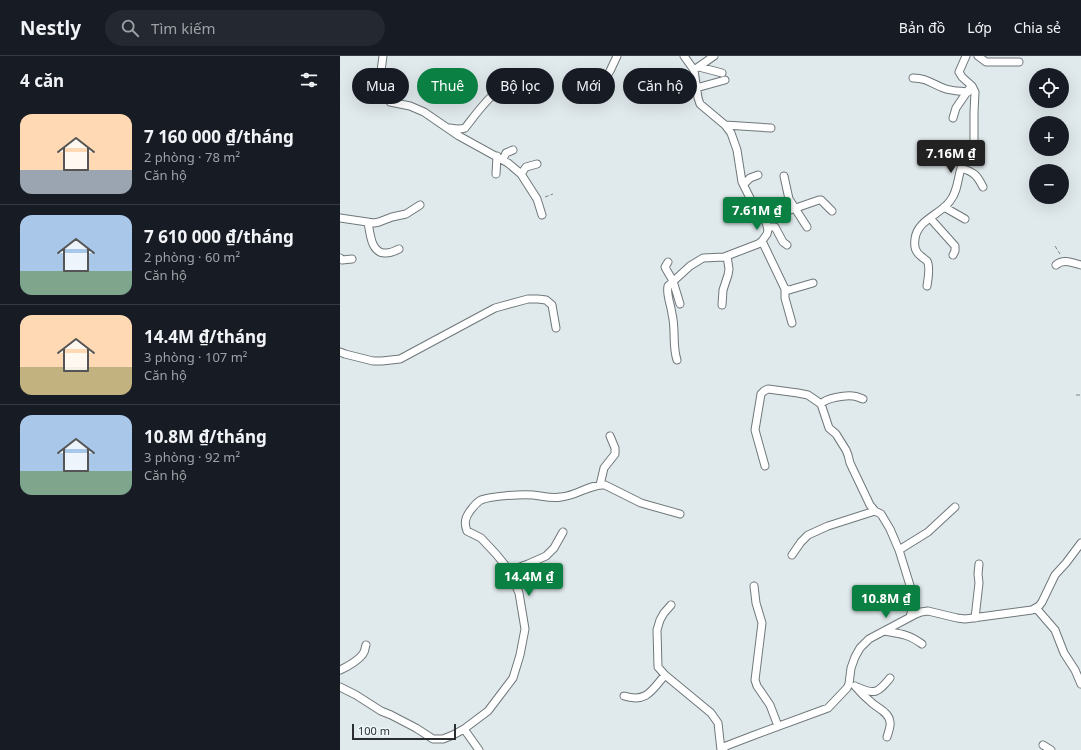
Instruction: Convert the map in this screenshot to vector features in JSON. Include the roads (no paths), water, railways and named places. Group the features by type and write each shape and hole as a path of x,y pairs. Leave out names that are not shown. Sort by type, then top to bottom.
{"street":[{"path":"383,56 381,71 387,96 390,102 416,108 424,112 459,136 500,158 515,168 537,199 542,215"},
{"path":"612,68 617,56"},
{"path":"684,56 695,68"},
{"path":"697,68 714,56"},
{"path":"927,286 928,265 927,261 916,253 914,248 915,236 921,225 950,202 959,182 961,168 974,142 975,92 970,89 959,72 966,56"},
{"path":"978,56 986,62 1018,62"},
{"path":"697,69 723,77 697,88"},
{"path":"913,78 922,78 945,89 954,91 970,89"},
{"path":"953,118 956,108 970,89"},
{"path":"677,360 674,348 675,333 673,316 667,288 690,266 703,258 727,256 758,244 767,234 768,227 764,218 752,202 744,184 741,176 737,150 728,128 700,104 697,94"},
{"path":"446,127 458,129 465,128 486,103"},
{"path":"725,125 772,128"},
{"path":"496,174 500,158 513,150"},
{"path":"520,174 526,167 537,164"},
{"path":"961,168 976,175 983,187"},
{"path":"744,184 750,178 758,175"},
{"path":"784,176 789,199 807,227"},
{"path":"764,218 819,200 821,200 832,211"},
{"path":"340,218 379,222 406,214 420,205"},
{"path":"944,207 965,219"},
{"path":"930,218 955,246 953,255"},
{"path":"368,222 372,241 376,248 383,253 399,249"},
{"path":"768,227 776,228 783,242 788,245"},
{"path":"762,241 785,289 784,298 792,324"},
{"path":"722,305 722,290 729,269 727,256"},
{"path":"340,258 342,260 352,258"},
{"path":"668,262 665,266 666,270 673,281 680,304"},
{"path":"1059,264 1070,262 1081,265"},
{"path":"785,289 789,290 813,283"},
{"path":"340,352 373,361 400,359 495,308 528,299 538,298 546,300 552,305 556,328"},
{"path":"765,466 755,430 761,394 768,390 798,393 808,395 821,404 829,428 836,434 846,450 850,463 870,505 875,511 881,514 890,529 899,550 913,595 913,606 910,617"},
{"path":"821,404 826,400 840,396 853,396 863,399"},
{"path":"600,485 604,468 615,454 615,448 610,436"},
{"path":"340,687 356,694 381,711 416,728 433,739 443,739 464,729 488,711 513,678 520,655 525,629 518,593 512,576 505,565 481,538 467,531 465,523 466,519 469,512 480,500 518,495 560,498 569,496 594,485 605,485 641,503 680,514"},
{"path":"899,550 928,532 955,507"},
{"path":"792,555 808,535 828,526 875,511"},
{"path":"512,576 520,567 546,556 554,548 563,532"},
{"path":"887,737 890,722 888,717 852,685 851,668 854,657 869,639 916,614 928,611 965,619 1032,610 1042,602 1055,575 1081,543"},
{"path":"975,618 979,583 979,564"},
{"path":"754,586 756,603 762,623 755,680 757,686 770,705 778,726"},
{"path":"671,605 660,620 657,630 658,666 665,675 711,713 718,723 721,750"},
{"path":"1036,608 1055,630 1081,684"},
{"path":"884,631 912,637 922,644"},
{"path":"340,670 362,656 366,646"},
{"path":"624,696 633,699 640,698 651,692 665,675"},
{"path":"852,685 868,692 874,692 884,686 890,678"},
{"path":"721,750 726,746 828,708 852,685"},
{"path":"464,729 479,750"},
{"path":"1043,745 1051,750"}]}
